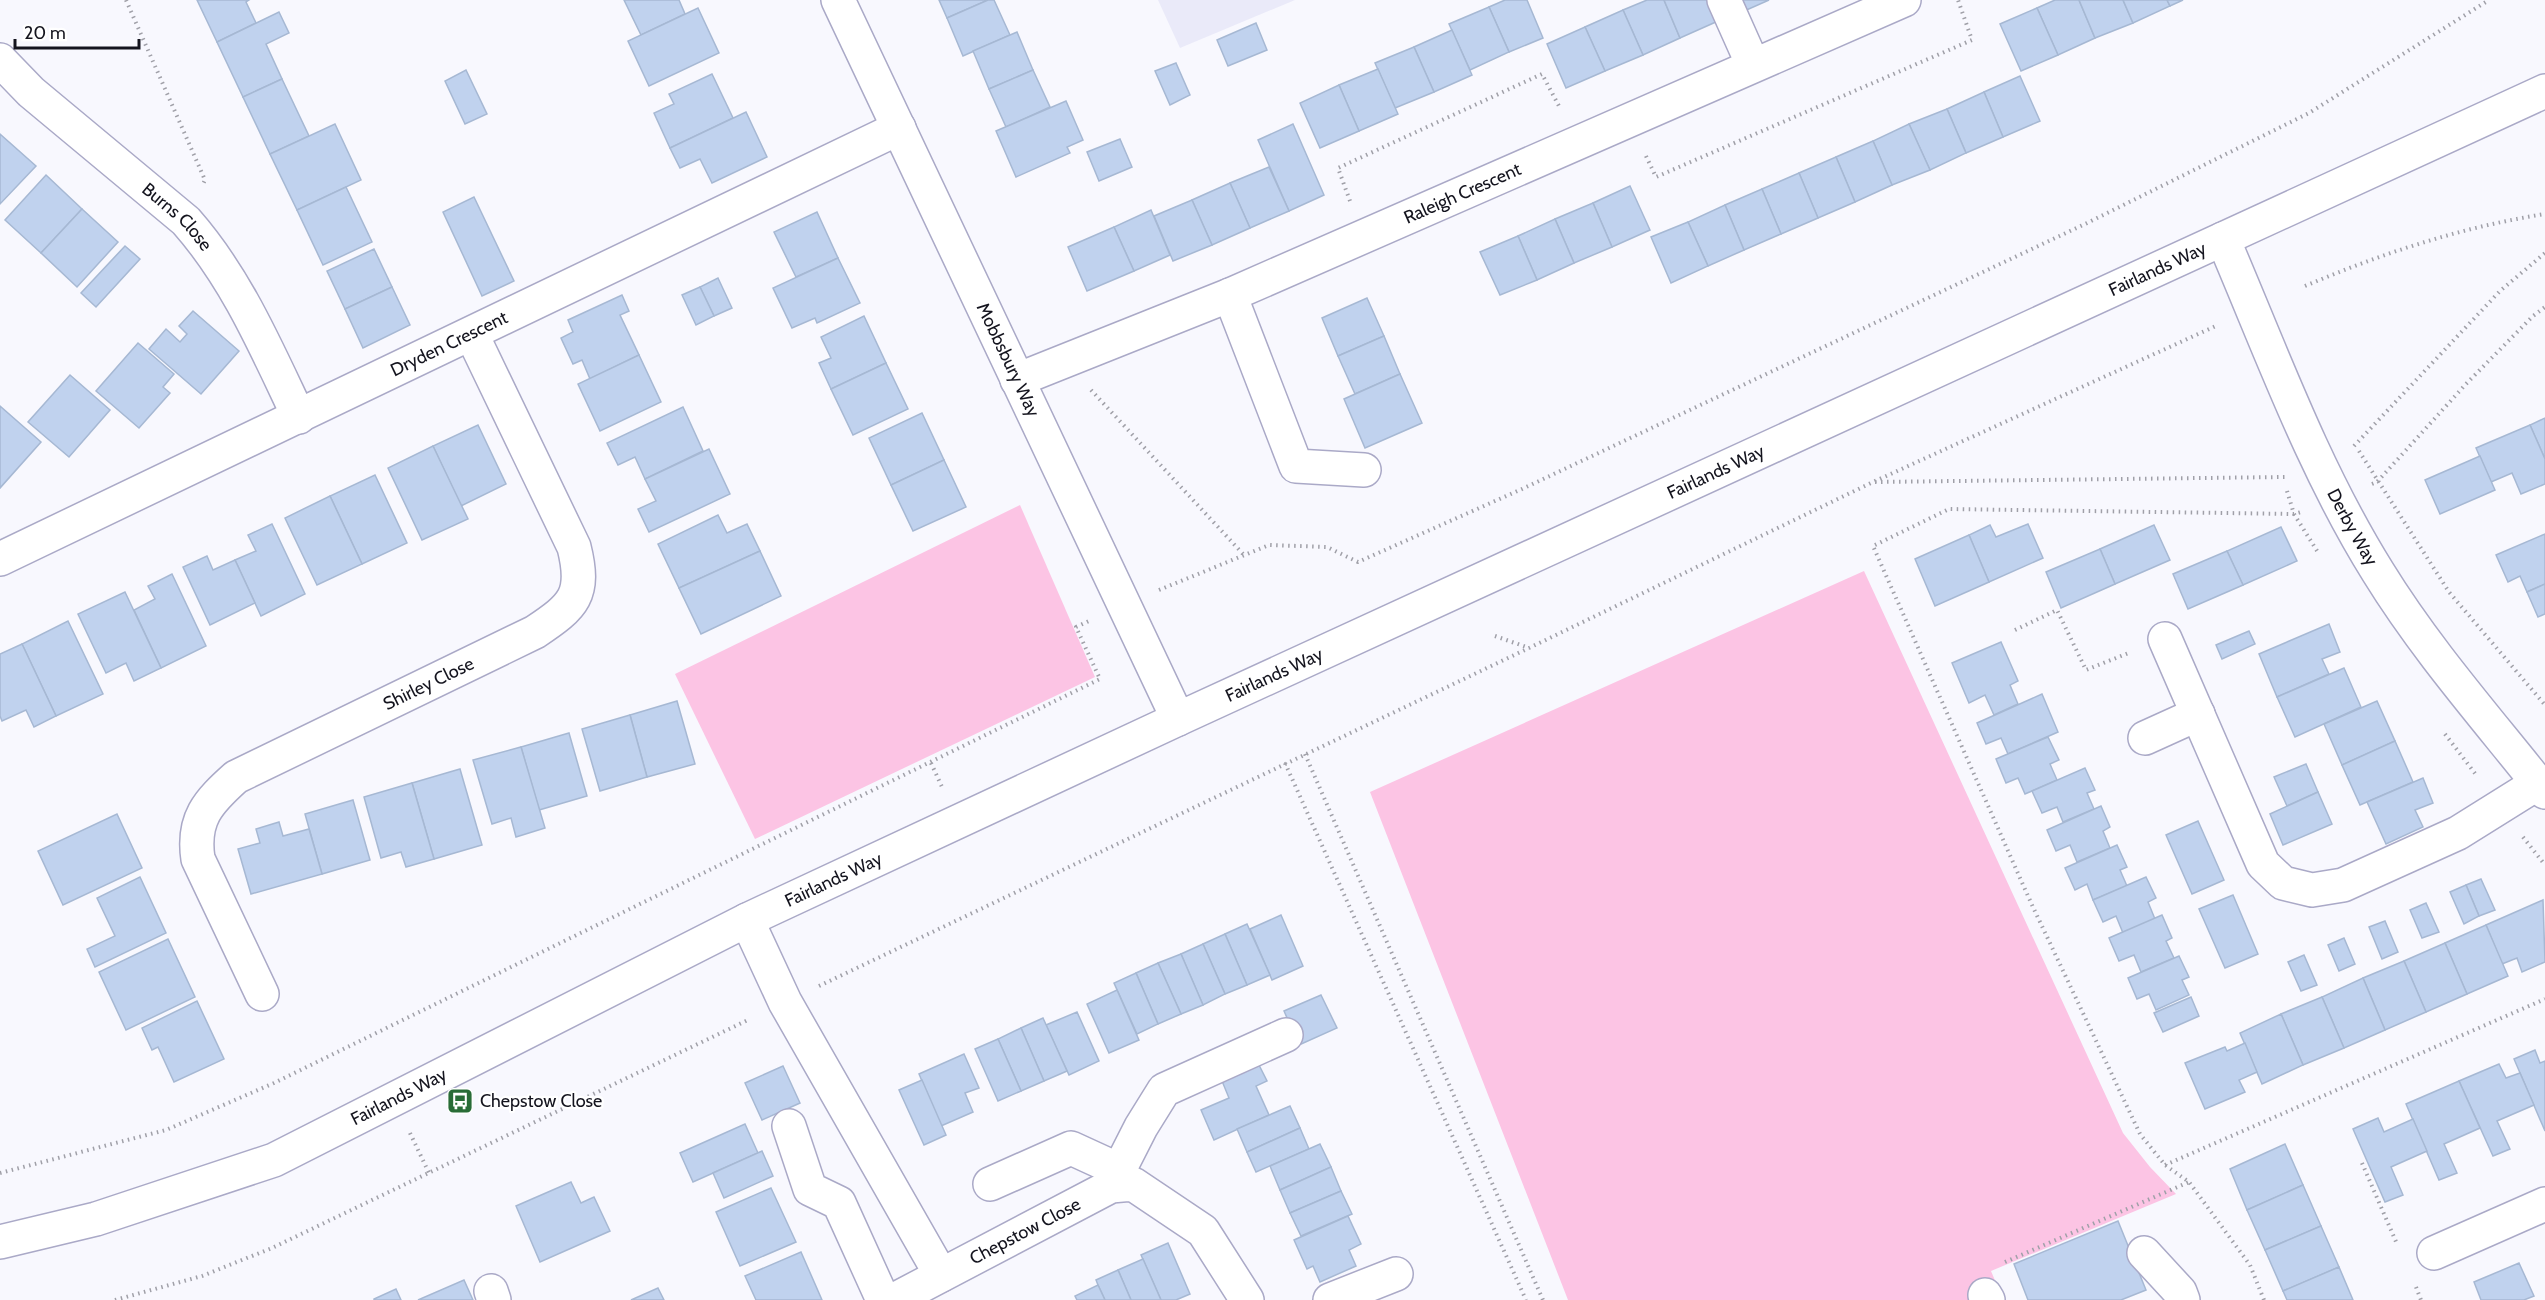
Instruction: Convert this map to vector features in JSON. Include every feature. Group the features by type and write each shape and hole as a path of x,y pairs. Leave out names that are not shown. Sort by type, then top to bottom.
{"street":[{"name":"Mobbsbury Way","path":"838,0 1178,719"},
{"path":"1724,0 1753,65"},
{"name":"Raleigh Crescent","path":"1017,380 1230,295 1627,119 1904,0"},
{"name":"Burns Close","path":"0,60 31,92 186,221 224,268 244,303 299,417"},
{"name":"Fairlands Way","path":"0,1242 96,1219 274,1160 747,920 1178,719 2545,91"},
{"name":"Dryden Crescent","path":"0,559 899,128"},
{"name":"Derby Way","path":"2165,639 2263,864 2283,883 2312,890 2343,885 2458,833 2542,787 2416,630 2377,570 2320,466 2223,239"},
{"path":"1230,295 1296,466 1364,470"},
{"name":"Shirley Close","path":"261,994 198,859 195,842 200,817 216,795 236,777 535,632 562,615 577,594 580,573 574,547 472,334"},
{"path":"2145,738 2198,714"},
{"path":"747,920 785,1002 941,1275"},
{"path":"1115,1178 1141,1127 1164,1090 1286,1035"},
{"path":"789,1126 810,1189 839,1203 883,1300"},
{"path":"990,1184 1071,1148 1115,1178 1133,1184 1203,1231 1247,1300"},
{"name":"Chepstow Close","path":"894,1300 1115,1178"},
{"path":"2434,1253 2545,1204"},
{"path":"2145,1253 2180,1292 2183,1300"},
{"path":"1330,1300 1396,1274"}],"path":[{"path":"126,0 205,180 186,221"},
{"path":"1627,119 1656,177 1972,40 1958,0"},
{"path":"0,1173 166,1130 274,1083 1100,679 1076,627 1269,545 1328,547 1358,562 1522,489 2085,225 2309,113 2489,0"},
{"path":"1362,236 1338,168 1542,74 1578,141"},
{"path":"2306,286 2391,252 2451,234 2545,214"},
{"path":"1873,482 2283,478 2320,466 2340,457 2356,445 2500,291 2545,253"},
{"path":"115,1300 202,1276 273,1248 1873,482 2229,320"},
{"path":"1064,361 1244,555"},
{"path":"2356,445 2449,592 2545,705"},
{"path":"2015,630 2057,610 2086,670 2165,639"},
{"path":"1495,636 1529,648"},
{"path":"1305,754 1543,1300"},
{"path":"1286,763 1526,1300"},
{"path":"2165,1165 2545,999"},
{"path":"2362,1163 2397,1245"},
{"path":"1999,1265 2189,1182"},
{"path":"2414,1283 2421,1300"}],"shaded area":[{"path":"1158,0 1295,0 1180,48"},
{"path":"1020,505 1095,677 755,839 675,674"},
{"path":"1864,571 2123,1133 2150,1167 2176,1194 1991,1271 1999,1290 1974,1300 1568,1300 1370,792"}],"building":[{"path":"197,0 249,0 246,2 256,23 217,42"},
{"path":"624,0 679,0 685,14 641,35"},
{"path":"939,0 988,0 947,18"},
{"path":"988,0 994,0 1010,35 963,56 947,18"},
{"path":"1505,0 1527,0 1543,38 1509,52 1489,7"},
{"path":"1647,0 1664,0 1680,38 1643,55 1623,10"},
{"path":"1664,0 1709,0 1718,21 1680,38"},
{"path":"1736,0 1769,0 1742,12"},
{"path":"2055,0 2079,0 2095,38 2058,55 2037,8"},
{"path":"2079,0 2123,0 2133,23 2095,38"},
{"path":"2123,0 2167,0 2170,6 2133,23"},
{"path":"2167,0 2183,0 2170,6"},
{"path":"1489,7 1509,52 1470,70 1449,24"},
{"path":"698,8 719,53 649,86 628,41"},
{"path":"2037,8 2058,55 2021,71 2000,24"},
{"path":"1623,10 1643,55 1605,71 1585,27"},
{"path":"279,12 289,33 266,44 282,79 243,97 217,42"},
{"path":"1256,23 1267,50 1228,66 1217,40"},
{"path":"1585,27 1605,71 1566,88 1547,44"},
{"path":"1452,30 1472,75 1434,92 1414,47"},
{"path":"1017,32 1033,70 989,89 973,51"},
{"path":"1414,47 1434,92 1395,108 1375,63"},
{"path":"1176,63 1190,95 1170,105 1155,71"},
{"path":"1378,69 1398,114 1359,131 1339,85"},
{"path":"466,70 487,114 465,124 445,81"},
{"path":"1033,70 1050,107 1006,127 989,89"},
{"path":"712,74 733,118 670,148 654,113 674,104 669,94"},
{"path":"2020,76 2040,121 2003,137 1984,92"},
{"path":"282,79 309,136 270,154 243,97"},
{"path":"1339,85 1359,131 1320,148 1300,103"},
{"path":"1984,92 2003,137 1966,153 1947,109"},
{"path":"1066,101 1083,140 1067,147 1070,153 1016,177 996,131"},
{"path":"1947,109 1966,153 1930,170 1909,124"},
{"path":"746,112 767,157 712,183 700,159 680,168 670,148"},
{"path":"335,124 361,180 297,210 270,154"},
{"path":"1293,124 1324,195 1289,211 1258,140"},
{"path":"1909,124 1930,170 1892,185 1873,141"},
{"path":"0,134 36,166 0,204"},
{"path":"1120,139 1132,167 1099,181 1087,152"},
{"path":"1873,141 1892,185 1855,202 1836,157"},
{"path":"1836,157 1855,202 1818,218 1799,173"},
{"path":"1269,167 1289,211 1250,228 1230,183"},
{"path":"1799,173 1818,218 1781,234 1762,189"},
{"path":"46,175 82,209 41,253 5,220"},
{"path":"1230,183 1250,228 1212,245 1192,200"},
{"path":"1630,186 1650,230 1612,247 1593,203"},
{"path":"346,187 372,242 323,265 297,210"},
{"path":"1762,189 1781,234 1744,250 1725,205"},
{"path":"474,197 514,281 482,296 443,212"},
{"path":"1192,200 1212,245 1173,261 1154,216"},
{"path":"1593,203 1612,247 1574,263 1555,219"},
{"path":"1725,205 1744,250 1708,266 1688,222"},
{"path":"82,209 118,242 77,287 41,253"},
{"path":"1151,210 1170,255 1134,271 1114,227"},
{"path":"817,212 838,258 796,277 774,232"},
{"path":"1555,219 1574,263 1537,280 1518,236"},
{"path":"1688,222 1708,266 1671,283 1651,237"},
{"path":"1114,227 1134,271 1087,291 1068,247"},
{"path":"1518,236 1537,280 1500,295 1480,252"},
{"path":"125,246 140,259 96,307 81,293"},
{"path":"374,249 392,287 345,309 327,271"},
{"path":"838,258 860,303 817,323 815,318 792,328 773,288"},
{"path":"718,278 732,308 714,316 700,287"},
{"path":"392,287 410,325 363,348 345,309"},
{"path":"700,287 714,316 696,325 682,295"},
{"path":"622,295 629,311 620,315 639,355 590,379 582,360 573,364 561,338 573,332 568,320"},
{"path":"1367,298 1384,336 1338,356 1322,318"},
{"path":"193,311 239,351 201,394 149,349 166,329 180,342 187,334 179,326"},
{"path":"864,316 886,363 831,389 819,363 831,358 821,337"},
{"path":"1384,336 1400,374 1355,394 1338,356"},
{"path":"138,343 174,374 163,387 170,393 139,428 96,391"},
{"path":"639,355 661,402 600,431 578,384"},
{"path":"886,363 908,409 853,435 831,389"},
{"path":"1400,374 1422,423 1365,448 1344,399"},
{"path":"70,375 110,410 69,457 28,422"},
{"path":"0,406 41,442 0,488"},
{"path":"683,407 703,451 645,479 635,457 618,465 607,443"},
{"path":"922,413 944,460 891,485 869,438"},
{"path":"2545,418 2545,459 2530,425"},
{"path":"478,425 506,484 461,506 433,446"},
{"path":"2530,425 2545,459 2545,484 2521,494 2512,473 2491,482 2476,448"},
{"path":"433,446 468,519 422,540 388,468"},
{"path":"709,449 730,494 649,532 638,509 656,501 645,479"},
{"path":"2480,456 2495,490 2440,514 2425,480"},
{"path":"944,460 966,507 913,531 891,485"},
{"path":"375,475 407,543 362,564 330,496"},
{"path":"330,496 362,564 317,585 285,518"},
{"path":"718,515 727,533 747,524 760,551 679,588 658,544"},
{"path":"272,524 305,594 261,616 235,560 256,551 248,535"},
{"path":"2028,524 2043,558 1989,582 1969,535 1990,525 1996,537"},
{"path":"2154,525 2170,560 2115,584 2100,549"},
{"path":"2281,527 2297,561 2243,585 2227,551"},
{"path":"2545,534 2545,584 2527,592 2520,576 2508,582 2496,555"},
{"path":"1969,535 1989,582 1935,606 1915,559"},
{"path":"2100,549 2115,584 2061,608 2046,572"},
{"path":"760,551 781,596 701,634 679,588"},
{"path":"2227,551 2243,585 2188,609 2173,574"},
{"path":"207,556 213,570 235,560 255,603 210,625 183,567"},
{"path":"172,574 206,646 161,668 134,610 155,599 148,586"},
{"path":"2545,584 2545,614 2538,617 2527,592"},
{"path":"125,592 161,668 134,681 126,663 106,673 78,614"},
{"path":"68,621 103,694 56,716 22,644"},
{"path":"2329,624 2340,652 2322,659 2329,674 2277,697 2259,654"},
{"path":"2249,631 2255,644 2222,659 2216,645"},
{"path":"2001,642 2018,681 2010,685 2018,704 1994,715 1985,695 1969,703 1952,663"},
{"path":"22,644 56,716 34,727 26,710 2,721 0,716 0,654"},
{"path":"2344,668 2361,707 2295,737 2277,697"},
{"path":"2042,694 2058,732 2008,754 2001,738 1986,744 1977,723"},
{"path":"677,701 695,764 647,777 630,715"},
{"path":"2377,701 2395,741 2342,765 2324,724"},
{"path":"630,715 647,777 600,791 582,729"},
{"path":"569,733 587,796 539,810 521,747"},
{"path":"2048,737 2059,760 2050,764 2057,780 2025,794 2018,778 2006,783 1996,759"},
{"path":"2395,741 2413,782 2360,805 2342,765"},
{"path":"521,747 545,828 516,837 511,818 492,824 473,760"},
{"path":"2306,764 2318,792 2287,806 2274,777"},
{"path":"2085,768 2095,790 2087,793 2094,809 2063,822 2057,807 2042,813 2032,791"},
{"path":"460,769 482,845 434,859 412,783"},
{"path":"2423,778 2433,803 2415,810 2423,827 2386,844 2367,802"},
{"path":"412,783 434,859 406,867 401,852 381,858 364,797"},
{"path":"2318,792 2332,824 2283,845 2270,814"},
{"path":"353,800 370,860 322,874 305,814"},
{"path":"2101,806 2110,827 2103,831 2110,848 2077,862 2070,845 2056,851 2047,830"},
{"path":"117,814 142,868 63,905 38,851"},
{"path":"2198,821 2224,880 2192,894 2166,835"},
{"path":"279,822 283,836 309,829 322,874 251,894 238,849 260,843 256,829"},
{"path":"2117,845 2127,867 2120,870 2127,886 2093,900 2087,884 2075,890 2065,868"},
{"path":"140,877 166,933 95,967 87,949 115,936 97,898"},
{"path":"2146,877 2156,898 2148,902 2155,919 2123,933 2116,916 2103,922 2093,900"},
{"path":"2481,879 2495,910 2479,916 2466,885"},
{"path":"2466,885 2479,916 2464,924 2450,892"},
{"path":"2233,895 2258,954 2225,968 2199,909"},
{"path":"2543,900 2545,962 2522,972 2517,958 2502,964 2486,925"},
{"path":"2426,903 2439,932 2422,938 2410,910"},
{"path":"1281,915 1303,966 1272,980 1250,929"},
{"path":"2162,915 2172,938 2166,941 2174,958 2141,972 2134,955 2119,961 2109,938"},
{"path":"2385,921 2398,952 2382,959 2369,927"},
{"path":"1247,924 1270,975 1247,985 1225,934"},
{"path":"2486,925 2508,976 2467,994 2445,943"},
{"path":"1225,934 1247,985 1225,994 1203,944"},
{"path":"2344,938 2355,964 2339,971 2328,945"},
{"path":"168,939 195,997 126,1030 99,972"},
{"path":"2445,943 2467,994 2426,1012 2404,961"},
{"path":"1203,944 1225,994 1203,1005 1181,954"},
{"path":"1181,954 1203,1005 1181,1014 1158,963"},
{"path":"2304,955 2317,985 2301,991 2288,962"},
{"path":"2179,956 2189,977 2182,980 2189,995 2156,1010 2149,994 2137,999 2128,978"},
{"path":"2404,961 2426,1012 2385,1030 2363,978"},
{"path":"1158,963 1181,1014 1158,1024 1136,973"},
{"path":"1136,973 1158,1024 1137,1034 1114,983"},
{"path":"2363,978 2385,1030 2344,1048 2322,997"},
{"path":"1117,990 1139,1040 1109,1053 1087,1004"},
{"path":"1321,995 1337,1028 1299,1045 1284,1011"},
{"path":"2191,997 2199,1016 2163,1032 2154,1013"},
{"path":"2322,997 2344,1048 2303,1065 2281,1014"},
{"path":"197,1001 224,1059 174,1082 158,1047 152,1050 142,1028"},
{"path":"1077,1012 1099,1061 1069,1075 1046,1025"},
{"path":"2281,1014 2303,1065 2262,1084 2240,1033"},
{"path":"1043,1018 1067,1071 1044,1081 1021,1028"},
{"path":"1021,1028 1044,1081 1021,1091 998,1039"},
{"path":"998,1039 1021,1091 998,1101 975,1049"},
{"path":"2245,1043 2257,1072 2239,1080 2245,1092 2205,1109 2185,1063 2225,1047 2227,1051"},
{"path":"2535,1050 2540,1063 2545,1061 2545,1131 2514,1059"},
{"path":"964,1054 979,1088 965,1093 973,1112 941,1126 919,1074"},
{"path":"2499,1064 2506,1078 2520,1073 2534,1105 2497,1121 2510,1149 2493,1156 2459,1081"},
{"path":"1259,1065 1267,1081 1256,1086 1269,1115 1214,1140 1201,1110 1229,1098 1222,1081"},
{"path":"783,1066 800,1103 762,1120 745,1083"},
{"path":"922,1080 946,1135 924,1145 899,1090"},
{"path":"2459,1081 2480,1128 2444,1144 2457,1173 2439,1180 2406,1104"},
{"path":"1290,1106 1300,1128 1247,1152 1237,1129"},
{"path":"2378,1118 2384,1132 2413,1119 2427,1151 2391,1167 2403,1195 2385,1202 2353,1129"},
{"path":"745,1124 758,1153 693,1182 680,1153"},
{"path":"1300,1128 1309,1149 1256,1172 1247,1152"},
{"path":"1320,1144 1331,1167 1280,1190 1270,1166"},
{"path":"2285,1144 2303,1185 2247,1210 2230,1169"},
{"path":"762,1151 773,1176 724,1198 713,1173"},
{"path":"1331,1167 1341,1191 1290,1213 1280,1190"},
{"path":"571,1182 581,1203 594,1197 610,1231 540,1262 516,1206"},
{"path":"2303,1185 2321,1226 2265,1250 2247,1210"},
{"path":"771,1188 796,1242 740,1266 716,1212"},
{"path":"1341,1191 1352,1214 1301,1236 1290,1213"},
{"path":"1348,1216 1361,1244 1349,1250 1356,1266 1320,1282 1313,1266 1307,1269 1294,1240"},
{"path":"2118,1221 2146,1290 2121,1300 2028,1300 2014,1264"},
{"path":"2321,1226 2339,1267 2283,1291 2265,1250"},
{"path":"1168,1243 1190,1294 1176,1300 1161,1300 1141,1255"},
{"path":"801,1252 822,1300 756,1300 745,1276"},
{"path":"1143,1259 1161,1300 1131,1300 1118,1270"},
{"path":"2519,1263 2534,1296 2524,1300 2481,1300 2474,1282"},
{"path":"2339,1267 2353,1300 2287,1300 2283,1291"},
{"path":"1118,1270 1131,1300 1105,1300 1096,1280"},
{"path":"464,1280 473,1300 418,1300"},
{"path":"1098,1285 1105,1300 1077,1300 1075,1296"},
{"path":"658,1288 664,1300 631,1300"},
{"path":"396,1289 401,1300 374,1300 374,1299"}],"place":[{"name":"Chepstow Close","path":"460,1101"}]}
